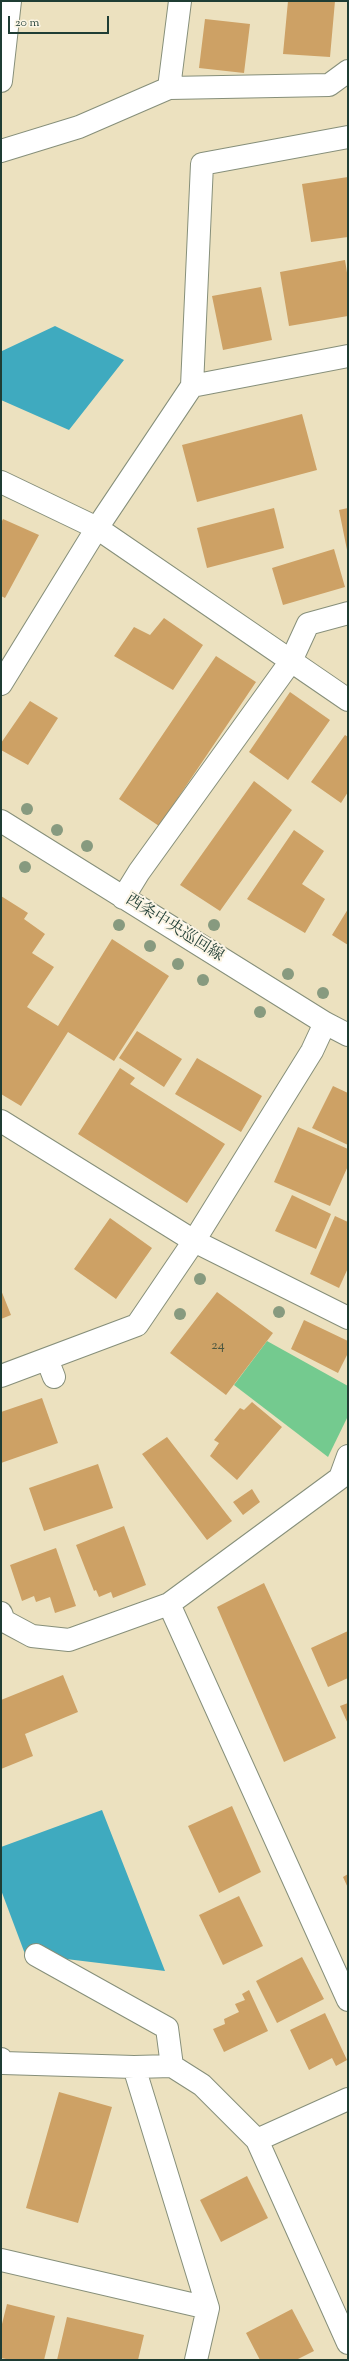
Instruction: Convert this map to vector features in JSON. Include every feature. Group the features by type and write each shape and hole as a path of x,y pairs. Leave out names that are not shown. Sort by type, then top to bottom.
{"street":[{"path":"1,81 10,1"},
{"path":"169,88 180,1"},
{"path":"1,151 79,127 169,88 329,85 348,71"},
{"path":"1,684 97,528 192,386 202,164 348,137"},
{"path":"192,386 348,356"},
{"path":"1,482 97,528 348,700"},
{"path":"123,898 139,872 291,661 308,624 348,613"},
{"name":"西条中央巡回線","path":"1,821 325,1023 348,1034"},
{"path":"1,1376 51,1368 137,1325 194,1241 312,1051 325,1023"},
{"path":"1,1121 194,1241 348,1318"},
{"path":"1,1613 4,1621 32,1636 69,1640 169,1604 344,1487 348,1456"},
{"path":"169,1604 348,2000"},
{"path":"36,1955 167,2028 172,2066"},
{"path":"1,2059 3,2063 134,2068 172,2066 202,2085 257,2140 348,2343"},
{"path":"134,2068 208,2308 196,2360"},
{"path":"257,2140 348,2099"},
{"path":"1,2260 208,2308"}],"green space":[{"path":"267,1341 348,1386 348,1416 328,1457 234,1385"}],"water":[{"path":"55,326 124,360 69,430 1,400 2,351"},
{"path":"102,1810 165,1971 25,1954 1,1890 1,1847"}],"building":[{"path":"288,1 335,1 330,57 283,54"},
{"path":"205,19 250,24 244,73 199,68"},
{"path":"348,177 348,237 311,242 302,184"},
{"path":"345,260 348,279 348,316 289,326 280,272"},
{"path":"261,287 272,340 223,350 212,296"},
{"path":"302,414 317,470 197,502 182,445"},
{"path":"274,508 284,548 207,568 197,528"},
{"path":"348,508 348,550 347,550 339,510"},
{"path":"3,519 39,535 5,598 1,596 1,523"},
{"path":"334,549 345,587 283,605 272,568"},
{"path":"164,618 203,645 173,690 114,656 134,627 150,635"},
{"path":"216,656 256,682 159,826 119,799"},
{"path":"290,692 330,720 288,780 249,752"},
{"path":"30,701 58,718 28,765 1,750 1,743"},
{"path":"345,735 348,737 348,792 341,803 311,782"},
{"path":"254,781 292,810 220,911 180,885"},
{"path":"294,830 324,851 302,884 325,899 305,933 247,899"},
{"path":"1,896 28,913 24,919 45,934 32,953 54,967 27,1007 58,1026 112,939 169,976 114,1061 68,1032 21,1106 1,1094"},
{"path":"348,909 348,945 332,935"},
{"path":"137,1031 182,1059 164,1087 119,1058"},
{"path":"197,1058 262,1096 241,1132 175,1094"},
{"path":"120,1068 135,1078 130,1084 225,1144 187,1203 78,1134"},
{"path":"333,1086 348,1093 348,1145 312,1128"},
{"path":"298,1127 348,1149 348,1166 330,1206 274,1182"},
{"path":"292,1195 331,1214 316,1249 275,1231"},
{"path":"335,1216 348,1222 348,1268 339,1288 310,1274"},
{"path":"110,1218 152,1248 116,1299 74,1269"},
{"path":"1,1290 11,1315 1,1319"},
{"path":"217,1292 273,1333 226,1395 170,1353"},
{"path":"304,1320 348,1341 348,1353 338,1373 291,1349"},
{"path":"42,1398 58,1443 1,1463 1,1412"},
{"path":"252,1402 282,1427 237,1480 210,1456 219,1443 214,1440 240,1408 244,1410"},
{"path":"167,1437 232,1521 207,1540 142,1454"},
{"path":"98,1464 113,1508 44,1531 29,1488"},
{"path":"252,1489 260,1502 243,1515 233,1502"},
{"path":"124,1526 146,1585 113,1598 111,1592 99,1597 96,1590 94,1591 76,1545"},
{"path":"56,1548 76,1606 55,1613 50,1597 36,1602 34,1596 22,1601 10,1565"},
{"path":"264,1583 336,1738 284,1762 217,1607"},
{"path":"348,1631 348,1678 328,1687 311,1648"},
{"path":"63,1675 78,1712 25,1734 33,1756 1,1769 1,1700"},
{"path":"348,1703 348,1724 340,1706"},
{"path":"232,1806 261,1872 219,1893 188,1826"},
{"path":"348,1874 348,1888 343,1877"},
{"path":"239,1896 263,1946 223,1965 199,1915"},
{"path":"302,1957 324,1999 277,2023 256,1981"},
{"path":"249,1990 268,2031 224,2052 213,2029 225,2024 224,2019 239,2012 235,2004 245,2000 242,1994"},
{"path":"325,2013 347,2060 336,2066 332,2058 309,2070 290,2030"},
{"path":"59,2092 112,2107 78,2223 26,2208"},
{"path":"247,2176 268,2218 221,2242 200,2200"},
{"path":"7,2304 55,2316 44,2360 11,2360 1,2358 1,2328"},
{"path":"292,2309 314,2351 296,2360 260,2360 246,2333"},
{"path":"67,2317 144,2335 138,2360 57,2360"}]}
